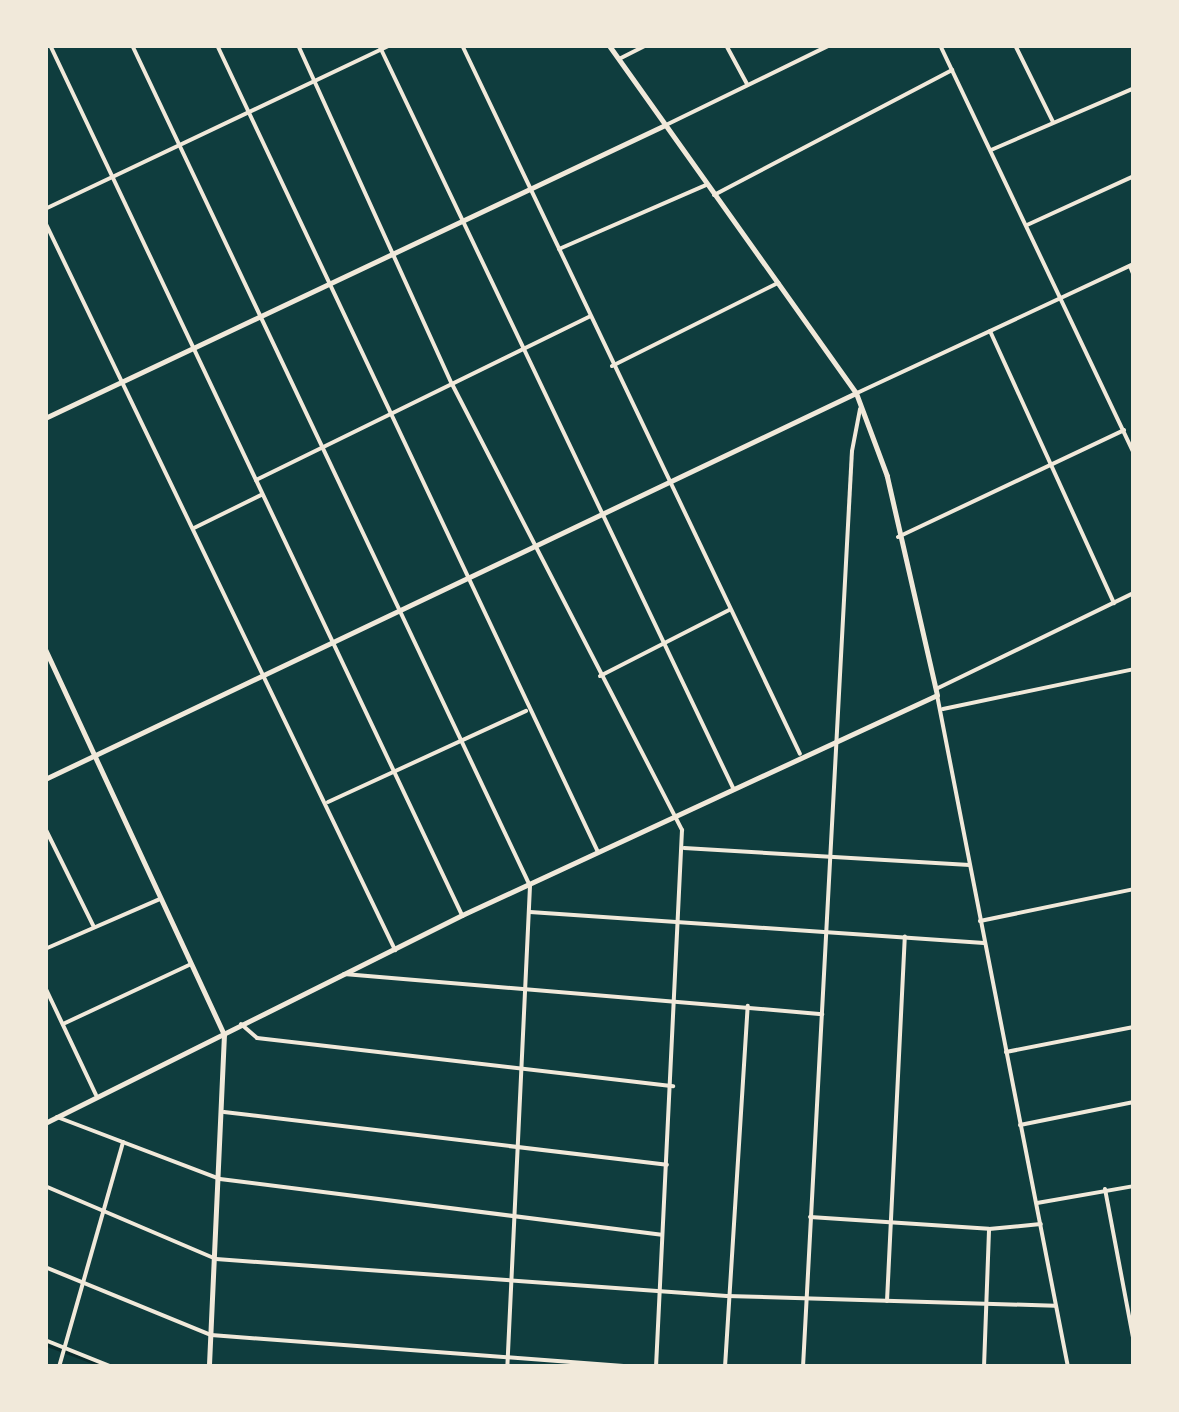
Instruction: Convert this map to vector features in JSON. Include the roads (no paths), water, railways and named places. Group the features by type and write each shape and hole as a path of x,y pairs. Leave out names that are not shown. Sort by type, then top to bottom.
{"street":[{"path":"50,45 190,349 462,916"},
{"path":"132,45 530,886 507,1367"},
{"path":"217,45 526,711 598,852"},
{"path":"298,45 452,384 598,676 671,817 682,830 673,1086 657,1292 656,1367"},
{"path":"45,210 391,45"},
{"path":"462,45 800,754"},
{"path":"609,45 856,394 886,476 943,709 980,921 1068,1367"},
{"path":"619,59 647,45"},
{"path":"726,45 748,84"},
{"path":"45,418 830,45"},
{"path":"940,45 1134,453"},
{"path":"1015,45 1053,122"},
{"path":"380,47 734,788"},
{"path":"713,195 952,70"},
{"path":"991,150 1134,88"},
{"path":"1027,225 1134,176"},
{"path":"557,250 706,185"},
{"path":"45,224 328,802 395,950"},
{"path":"45,779 332,639 1132,265 1134,276"},
{"path":"612,366 778,283"},
{"path":"254,480 589,317"},
{"path":"990,332 1114,604"},
{"path":"803,1367 833,855 836,737 860,406"},
{"path":"898,537 1050,460 1124,430"},
{"path":"193,529 262,495"},
{"path":"45,1123 241,1023 937,692 1134,593"},
{"path":"598,676 729,610"},
{"path":"45,649 224,1034 224,1112 209,1367"},
{"path":"943,709 1134,669"},
{"path":"328,802 391,768 526,711"},
{"path":"45,828 94,927"},
{"path":"684,848 970,865"},
{"path":"980,921 1134,889"},
{"path":"45,948 160,900"},
{"path":"530,912 984,942"},
{"path":"887,1301 905,936"},
{"path":"63,1024 191,964"},
{"path":"344,974 822,1014"},
{"path":"45,986 98,1098"},
{"path":"726,1367 727,1296 748,1006"},
{"path":"241,1023 257,1038 673,1086"},
{"path":"1006,1052 1134,1027"},
{"path":"1020,1125 1134,1102"},
{"path":"224,1112 667,1165"},
{"path":"57,1117 220,1179 662,1234"},
{"path":"58,1367 123,1142"},
{"path":"45,1186 216,1259 727,1296 1055,1306"},
{"path":"1037,1203 1134,1186"},
{"path":"1105,1189 1134,1342"},
{"path":"810,1217 988,1230 1041,1224"},
{"path":"984,1367 988,1230"},
{"path":"45,1267 211,1335 636,1367"},
{"path":"45,1340 112,1367"}],"waterway":[{"path":"45,1344 106,1367"}]}
